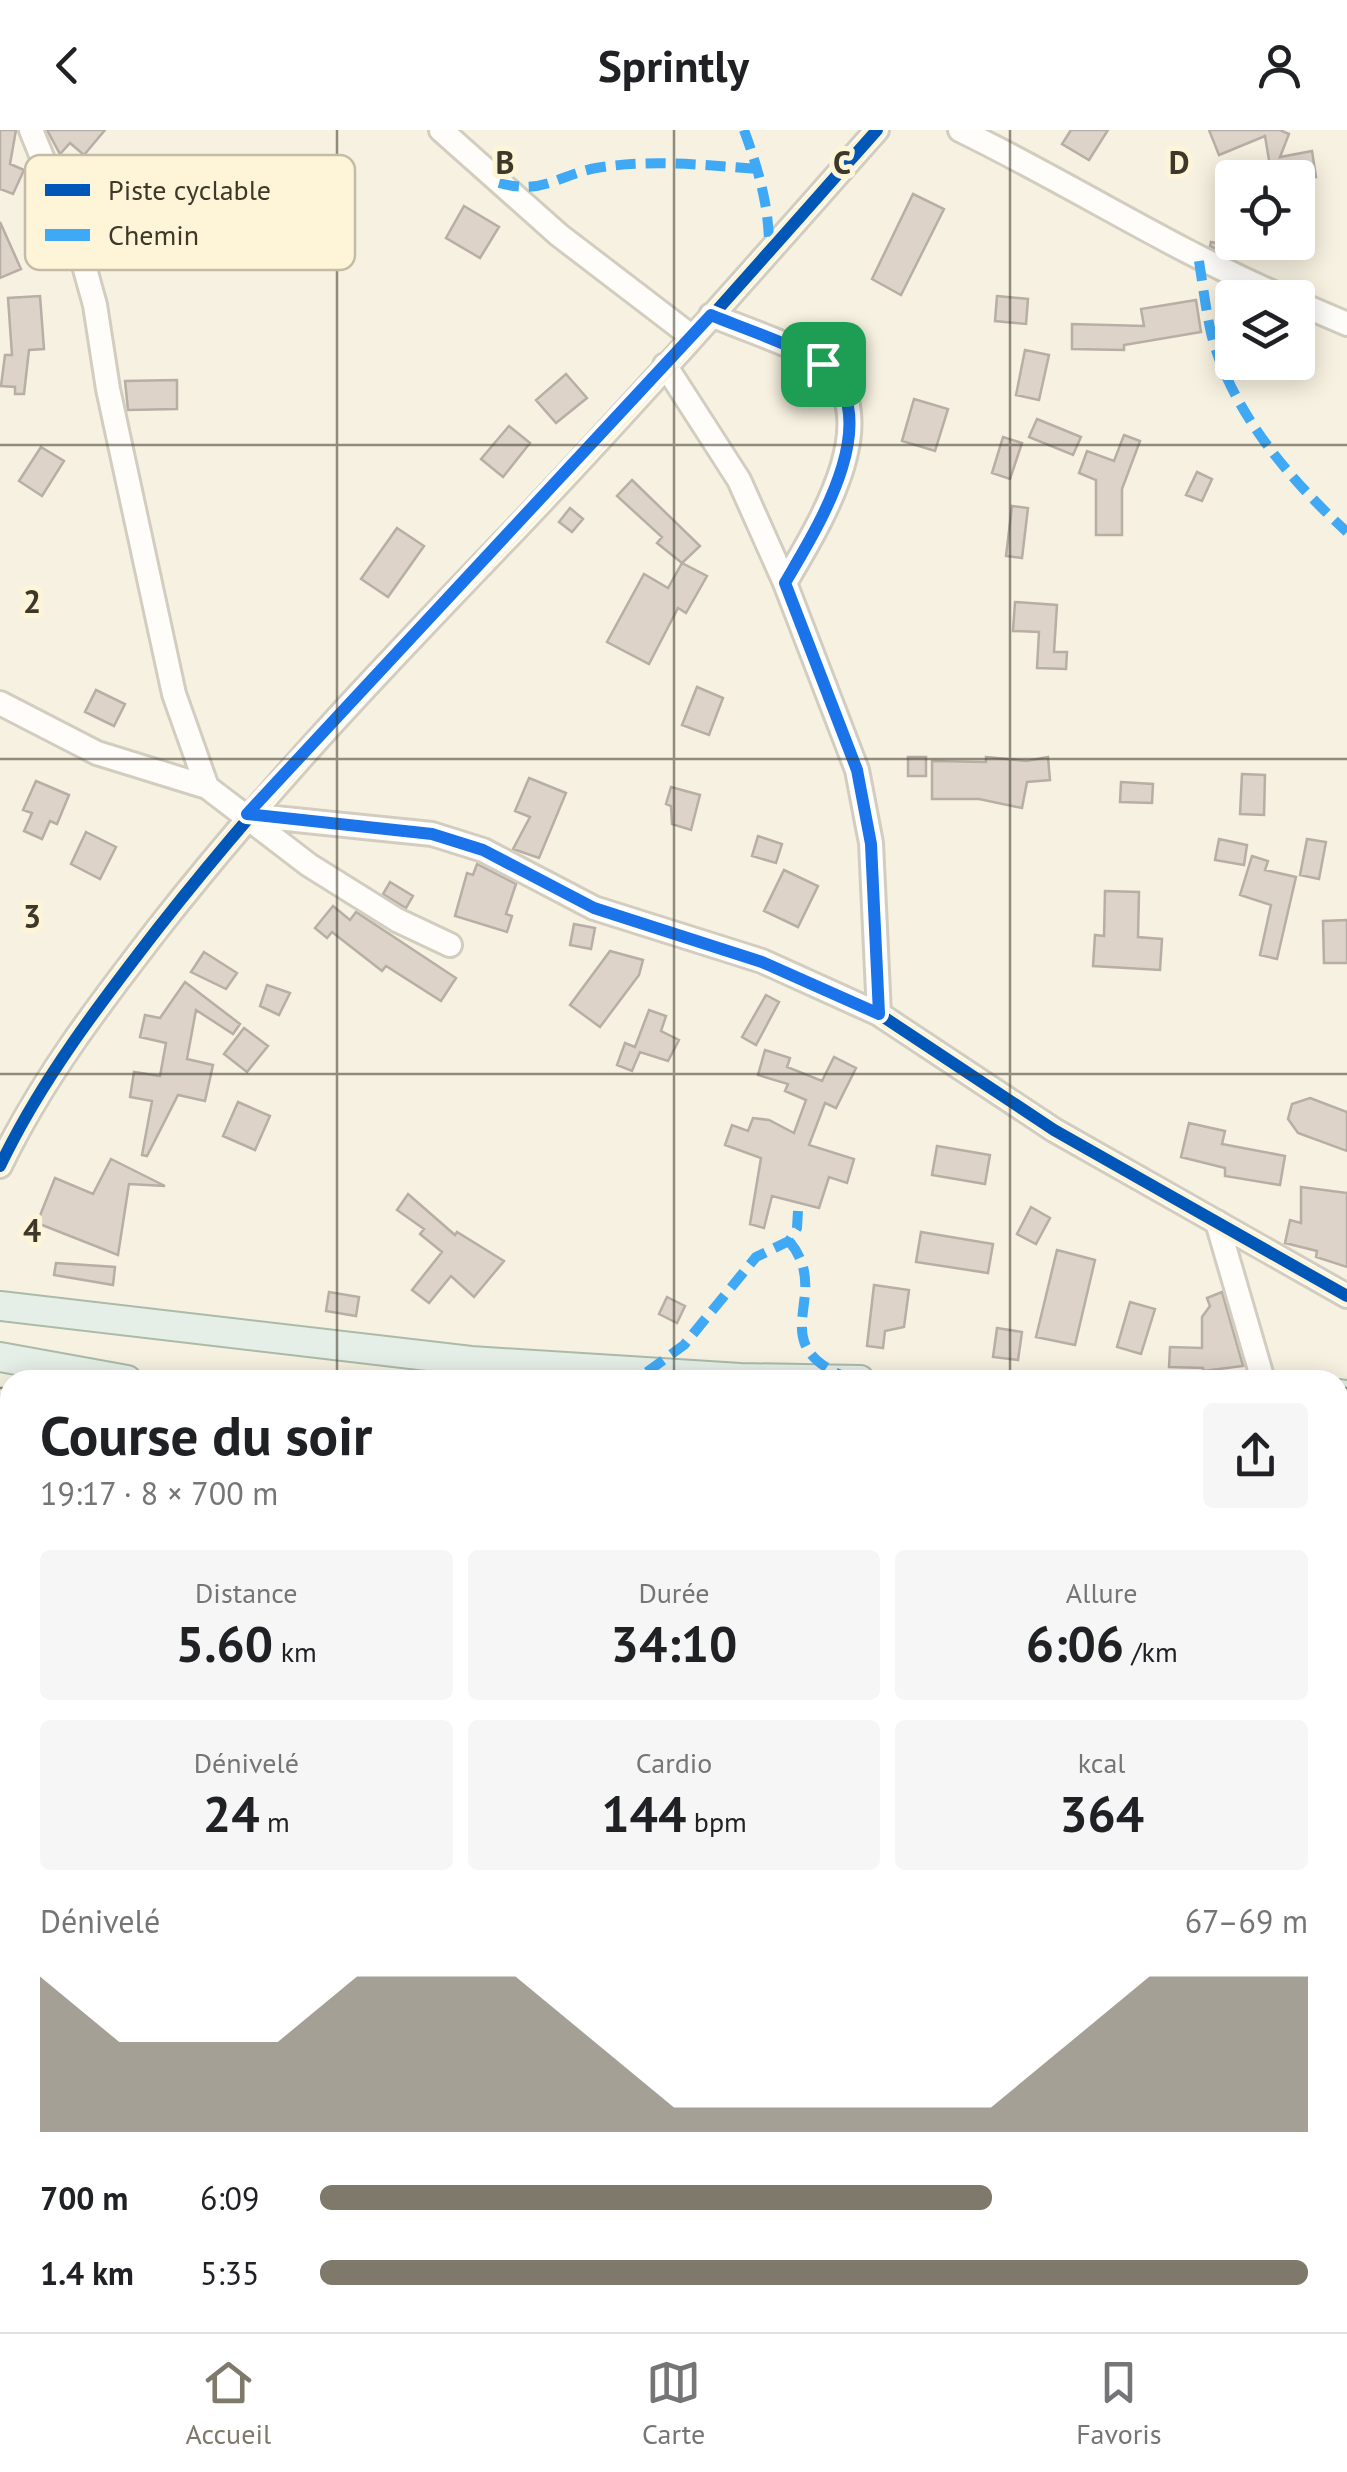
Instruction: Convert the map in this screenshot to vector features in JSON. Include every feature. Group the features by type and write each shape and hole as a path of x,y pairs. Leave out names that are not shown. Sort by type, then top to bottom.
{"main road":[{"path":"0,1306 472,1370"},
{"path":"0,1357 71,1370"}],"street":[{"path":"31,130 41,155"},
{"path":"441,130 559,234 691,336"},
{"path":"0,1166 50,1078 115,983 247,814 665,365 877,130"},
{"path":"960,130 1031,164 1199,261 1243,280"},
{"path":"85,270 174,694 207,787"},
{"path":"1315,310 1347,324"},
{"path":"711,315 823,364 840,386 848,422 844,471 832,502 785,583"},
{"path":"665,365 726,455 785,583 857,770 871,844 879,1014"},
{"path":"0,703 96,752 207,787 309,865 398,920 450,945"},
{"path":"247,814 432,834 483,850 594,908 762,962 879,1014 1054,1130 1347,1296"},
{"path":"1217,1222 1259,1370"}],"building":[{"path":"0,130 16,130 10,164 24,170 13,194 0,189"},
{"path":"47,130 105,130 84,155 70,143 60,154"},
{"path":"1071,130 1108,130 1089,160 1062,144"},
{"path":"1209,130 1280,130 1289,134 1280,157 1312,151 1313,160 1269,160 1265,136 1219,155"},
{"path":"913,194 944,209 901,295 872,279"},
{"path":"464,206 499,227 480,258 446,238"},
{"path":"0,222 21,269 0,278"},
{"path":"40,296 44,349 29,350 24,394 15,394 15,387 1,386 5,355 12,355 8,298"},
{"path":"997,296 1028,299 1026,324 995,321"},
{"path":"1196,300 1201,332 1124,345 1124,350 1072,349 1072,324 1144,326 1141,309"},
{"path":"1025,350 1049,355 1039,400 1016,395"},
{"path":"566,374 587,398 556,423 536,400"},
{"path":"177,380 177,409 128,410 125,381"},
{"path":"914,399 948,409 935,451 902,441"},
{"path":"1037,419 1081,437 1073,455 1029,437"},
{"path":"509,426 530,443 503,477 481,459"},
{"path":"1124,435 1140,441 1122,489 1122,535 1096,535 1096,480 1079,473 1087,451 1114,461"},
{"path":"1003,437 1022,443 1010,479 992,473"},
{"path":"41,447 64,461 42,496 19,481"},
{"path":"1197,472 1212,479 1202,501 1186,495"},
{"path":"632,480 700,546 682,563 657,543 662,537 617,496"},
{"path":"1012,506 1028,508 1022,558 1006,556"},
{"path":"570,508 583,519 572,532 559,522"},
{"path":"397,528 424,546 388,597 361,579"},
{"path":"682,563 707,576 686,613 678,608 649,664 607,642 644,574 668,588"},
{"path":"1015,602 1057,605 1054,652 1067,652 1066,669 1037,668 1039,632 1013,631"},
{"path":"697,687 723,698 709,735 682,725"},
{"path":"96,690 125,704 114,726 85,712"},
{"path":"908,757 926,757 926,776 908,776"},
{"path":"986,757 1027,761 1048,757 1050,780 1027,782 1022,808 979,799 932,799 932,761 986,762"},
{"path":"1242,774 1265,775 1264,815 1240,814"},
{"path":"529,778 566,793 539,858 513,849 530,817 515,811"},
{"path":"36,781 69,795 57,824 50,821 42,839 24,831 32,813 23,810"},
{"path":"1121,782 1153,784 1152,803 1120,802"},
{"path":"671,787 700,795 691,830 672,824 671,806 666,804"},
{"path":"86,832 116,847 100,879 71,864"},
{"path":"758,836 782,844 776,863 752,856"},
{"path":"1219,839 1247,845 1244,865 1215,860"},
{"path":"1307,839 1326,842 1319,879 1300,875"},
{"path":"1252,856 1268,861 1265,870 1296,877 1277,959 1260,955 1271,905 1240,895"},
{"path":"477,864 516,884 506,914 512,916 507,932 455,916 467,873 473,875"},
{"path":"784,870 818,886 798,927 764,911"},
{"path":"390,882 413,896 406,908 383,894"},
{"path":"1105,891 1139,892 1138,937 1162,939 1160,970 1093,966 1095,935 1104,936"},
{"path":"333,906 350,920 356,912 456,978 441,1001 386,966 382,971 332,932 327,938 315,928"},
{"path":"1347,920 1347,963 1324,963 1323,921"},
{"path":"574,924 595,928 591,949 570,945"},
{"path":"610,951 643,960 639,975 600,1027 570,1005"},
{"path":"204,952 237,973 226,989 191,972"},
{"path":"185,982 240,1024 233,1034 196,1010 187,1059 213,1065 205,1101 178,1095 147,1156 142,1155 152,1101 130,1097 134,1072 160,1076 166,1043 140,1037 145,1015 160,1018"},
{"path":"267,985 290,993 279,1015 260,1006"},
{"path":"766,995 779,1002 756,1045 742,1037"},
{"path":"649,1010 666,1016 661,1031 679,1040 668,1061 640,1052 632,1071 617,1065 625,1043 635,1047"},
{"path":"244,1028 268,1046 247,1072 224,1054"},
{"path":"765,1050 790,1058 787,1067 822,1081 834,1057 856,1068 836,1108 825,1103 809,1145 854,1159 847,1183 829,1177 819,1208 772,1196 764,1228 750,1224 761,1158 725,1145 732,1125 748,1131 753,1118 769,1120 794,1133 806,1100 785,1091 788,1084 758,1075"},
{"path":"1310,1098 1347,1112 1347,1151 1298,1133 1288,1119 1292,1104"},
{"path":"238,1102 270,1116 255,1150 223,1136"},
{"path":"1189,1123 1225,1131 1222,1144 1285,1156 1280,1185 1225,1176 1225,1168 1181,1157"},
{"path":"937,1146 990,1155 985,1184 932,1175"},
{"path":"111,1159 165,1186 129,1184 118,1255 37,1223 55,1178 93,1194"},
{"path":"1301,1187 1347,1193 1347,1267 1316,1257 1317,1251 1285,1243 1290,1220 1301,1223"},
{"path":"408,1194 455,1235 457,1232 504,1261 474,1297 451,1276 429,1303 412,1290 442,1252 420,1234 424,1229 397,1210"},
{"path":"1031,1207 1050,1218 1036,1244 1017,1234"},
{"path":"921,1232 993,1244 988,1273 916,1262"},
{"path":"1057,1250 1095,1260 1075,1345 1036,1337"},
{"path":"56,1263 115,1267 113,1285 54,1275"},
{"path":"874,1285 909,1290 904,1327 885,1331 883,1348 867,1346"},
{"path":"329,1292 359,1297 356,1316 326,1311"},
{"path":"1222,1292 1243,1366 1211,1370 1169,1367 1170,1347 1202,1348 1202,1317 1210,1306 1207,1298"},
{"path":"667,1297 685,1306 677,1323 659,1314"},
{"path":"1130,1302 1155,1309 1141,1354 1117,1347"},
{"path":"997,1328 1022,1332 1018,1360 993,1357"}],"marked path":[{"path":"744,130 762,190 769,252"},
{"path":"499,183 539,186 582,171 637,164 759,169"},
{"path":"1199,261 1212,337 1234,392 1266,444 1347,532"},
{"path":"650,1370 684,1345 756,1257 789,1241 797,1228 798,1211"},
{"path":"789,1241 801,1262 805,1281 803,1335 809,1351 832,1370"}],"cycle path":[{"path":"0,1166 53,1072 94,1013 245,822 608,430 877,130"},
{"path":"247,815 432,834 483,850 594,908 762,961 879,1014 1054,1130 1347,1296"}],"route":[{"path":"711,315 823,364 840,386 848,422 844,471 832,502 785,583 857,770 871,844 879,1014 762,962 594,908 483,850 432,834 247,814 711,315"}]}
